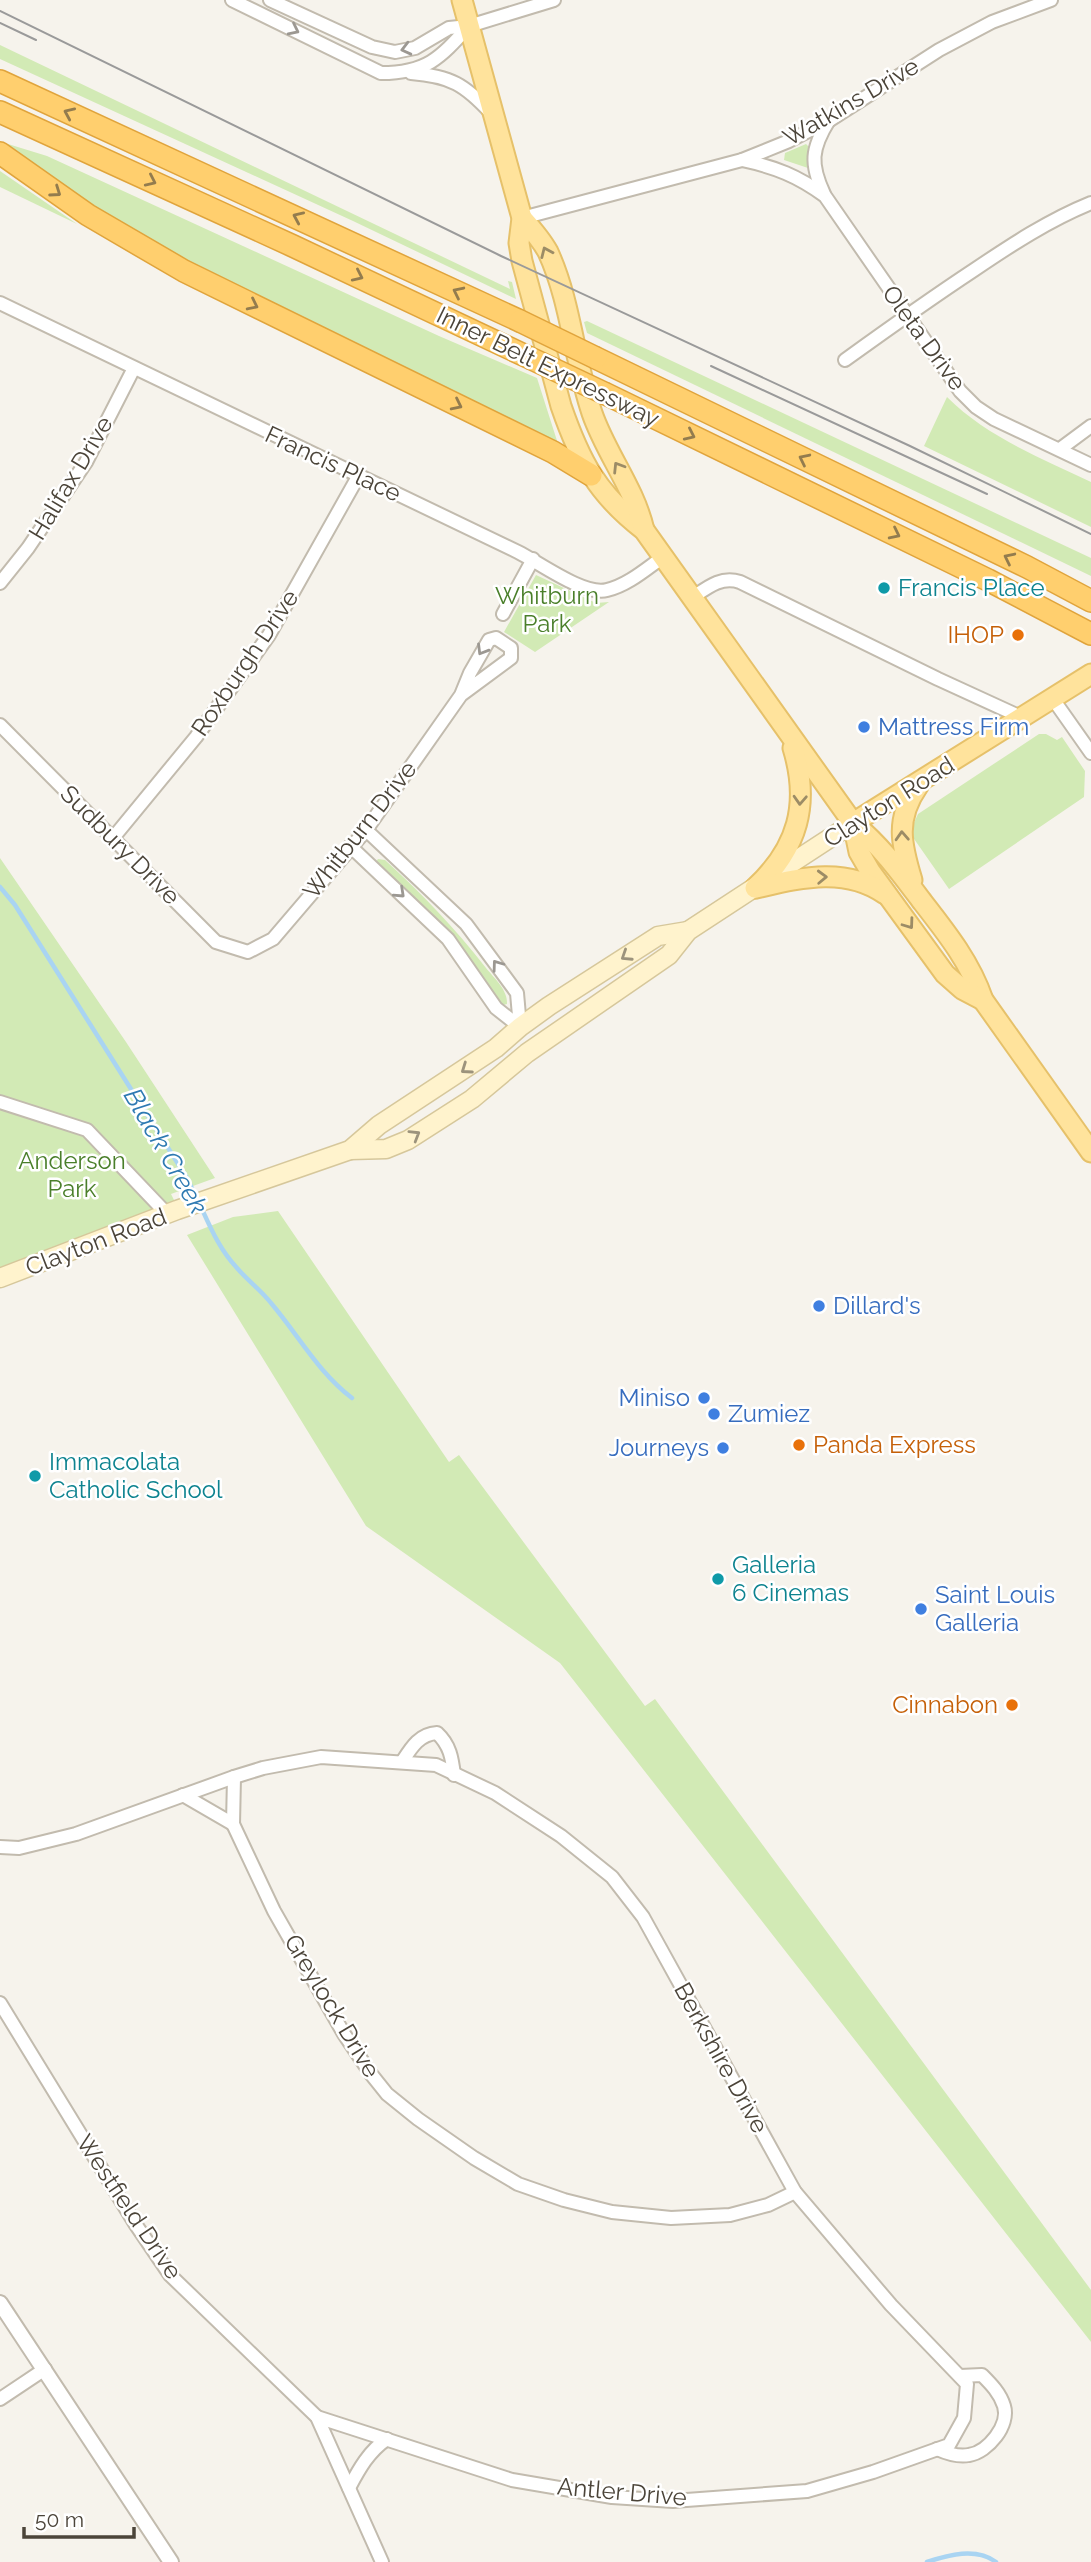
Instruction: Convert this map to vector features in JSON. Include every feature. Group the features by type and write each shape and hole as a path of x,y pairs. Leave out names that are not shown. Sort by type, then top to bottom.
{"highway":[{"name":"Inner Belt Expressway","path":"0,81 520,321 978,543 1091,601"},
{"name":"Inner Belt Expressway","path":"0,112 606,394 988,580 1091,634"},
{"path":"0,153 88,215 161,258 552,452 591,475"}],"main road":[{"path":"462,0 522,218 519,243 522,261 561,406 591,475 607,498 644,530 853,823 889,857 917,894 964,958 974,975 983,1000 1091,1152"},
{"path":"522,218 548,252 591,410 612,460 628,483 639,507 644,530"},
{"name":"Clayton Road","path":"0,1278 172,1212 350,1150 386,1149 408,1140 472,1099 547,1039 669,955 688,931 853,823 1091,674"},
{"path":"755,888 783,857 793,838 799,817 800,775 789,733"},
{"path":"917,894 901,840 905,808 923,780"},
{"path":"853,823 859,852 945,974 962,989 983,1000"},
{"path":"755,888 825,875 847,877 871,884 891,899"},
{"name":"Clayton Road","path":"350,1150 379,1125 465,1070 520,1027 658,936 688,931"}],"street":[{"path":"232,0 381,73 430,75 451,79 471,91 494,116"},
{"path":"270,0 372,47 395,52 415,48 449,28 469,26 554,0"},
{"name":"Watkins Drive","path":"522,218 742,160 789,141 830,120 939,50 992,22 1051,0"},
{"path":"404,73 426,66 444,54 469,26"},
{"name":"Oleta Drive","path":"830,120 817,139 813,158 816,177 825,196 943,369 976,407 995,419 1091,465"},
{"name":"Oleta Drive","path":"742,160 769,166 802,179 825,196"},
{"path":"845,360 906,315 1004,250 1049,223 1091,203"},
{"name":"Francis Place","path":"0,303 533,559 581,586 599,591 618,586 663,557"},
{"name":"Halifax Drive","path":"0,583 28,548 86,463 134,368"},
{"path":"1060,449 1091,426"},
{"name":"Roxburgh Drive","path":"113,838 196,737 268,635 359,475"},
{"path":"503,614 533,559"},
{"path":"692,598 718,582 740,582 1023,718"},
{"name":"Whitburn Drive","path":"248,952 273,939 366,830 461,695 475,663 492,637 511,648 511,658 461,695"},
{"path":"1053,699 1091,753"},
{"name":"Sudbury Drive","path":"0,725 216,942 248,952"},
{"path":"366,830 466,924 517,993 520,1027"},
{"path":"350,846 448,939 496,1007 520,1027"},
{"path":"0,1102 87,1130 172,1212"},
{"path":"402,1762 414,1744 427,1733 437,1733 445,1741 452,1755 454,1775"},
{"name":"Berkshire Drive","path":"0,1847 19,1848 76,1834 234,1777 263,1768 321,1757 436,1765 495,1793 561,1836 612,1877 643,1917 795,2192 891,2305 963,2380"},
{"name":"Greylock Drive","path":"234,1777 233,1824 274,1911 344,2034 387,2094 474,2158 518,2184 564,2200 612,2212 659,2217 730,2215 768,2205 795,2192"},
{"path":"183,1795 233,1824"},
{"name":"Westfield Drive","path":"0,2003 136,2225 170,2275 317,2417"},
{"path":"0,2303 171,2562"},
{"path":"0,2399 45,2370"},
{"path":"937,2449 948,2454 969,2456 985,2448 1003,2424 1005,2408 994,2387 982,2375 963,2380"},
{"name":"Antler Drive","path":"317,2417 512,2480 612,2497 673,2501 807,2491 873,2473 949,2445 964,2418 963,2380"},
{"path":"317,2417 382,2562"},
{"path":"349,2488 367,2458 387,2439"}],"green space":[{"path":"0,45 510,289 508,281 512,282 516,299 0,59"},
{"path":"8,144 47,156 439,336 537,378 559,447 156,250 5,148"},
{"path":"806,144 810,148 808,168 784,160 785,153"},
{"path":"0,171 77,224 0,187"},
{"path":"587,321 1091,558 1091,576 587,333 584,322"},
{"path":"947,397 979,424 997,435 1091,482 1091,527 924,446"},
{"name":"Whitburn Park","path":"536,575 596,603 609,602 535,652 504,632"},
{"path":"1039,734 1046,734 1057,740 1062,737 1085,771 1084,797 949,889 912,836 912,827 918,814"},
{"name":"Anderson Park","path":"0,858 215,1178 171,1194 179,1210 0,1278"},
{"path":"378,859 385,860 450,925 500,984 507,1004 500,1006 375,863"},
{"path":"278,1211 449,1462 459,1455 645,1706 655,1699 1091,2290 1091,2342 560,1663 366,1526 187,1235 233,1217"}],"waterway":[{"name":"Black Creek","path":"0,887 15,905 187,1178 197,1199"},
{"name":"Black Creek","path":"201,1207 216,1239 231,1261 267,1298 329,1377 352,1398"},
{"path":"927,2562 953,2555 971,2554 988,2557 996,2562"}],"tram line":[{"path":"0,11 501,256 910,446 1091,534"},
{"path":"0,23 36,40"},
{"path":"711,366 987,494"}],"place":[{"name":"Francis Place","path":"884,588"},
{"name":"IHOP","path":"1018,635"},
{"name":"Mattress Firm","path":"864,727"},
{"name":"Dillard's","path":"819,1306"},
{"name":"Miniso","path":"704,1398"},
{"name":"Zumiez","path":"714,1414"},
{"name":"Panda Express","path":"799,1445"},
{"name":"Journeys","path":"723,1448"},
{"name":"Immacolata Catholic School","path":"35,1476"},
{"name":"Galleria 6 Cinemas","path":"718,1579"},
{"name":"Saint Louis Galleria","path":"921,1609"},
{"name":"Cinnabon","path":"1012,1705"}]}
